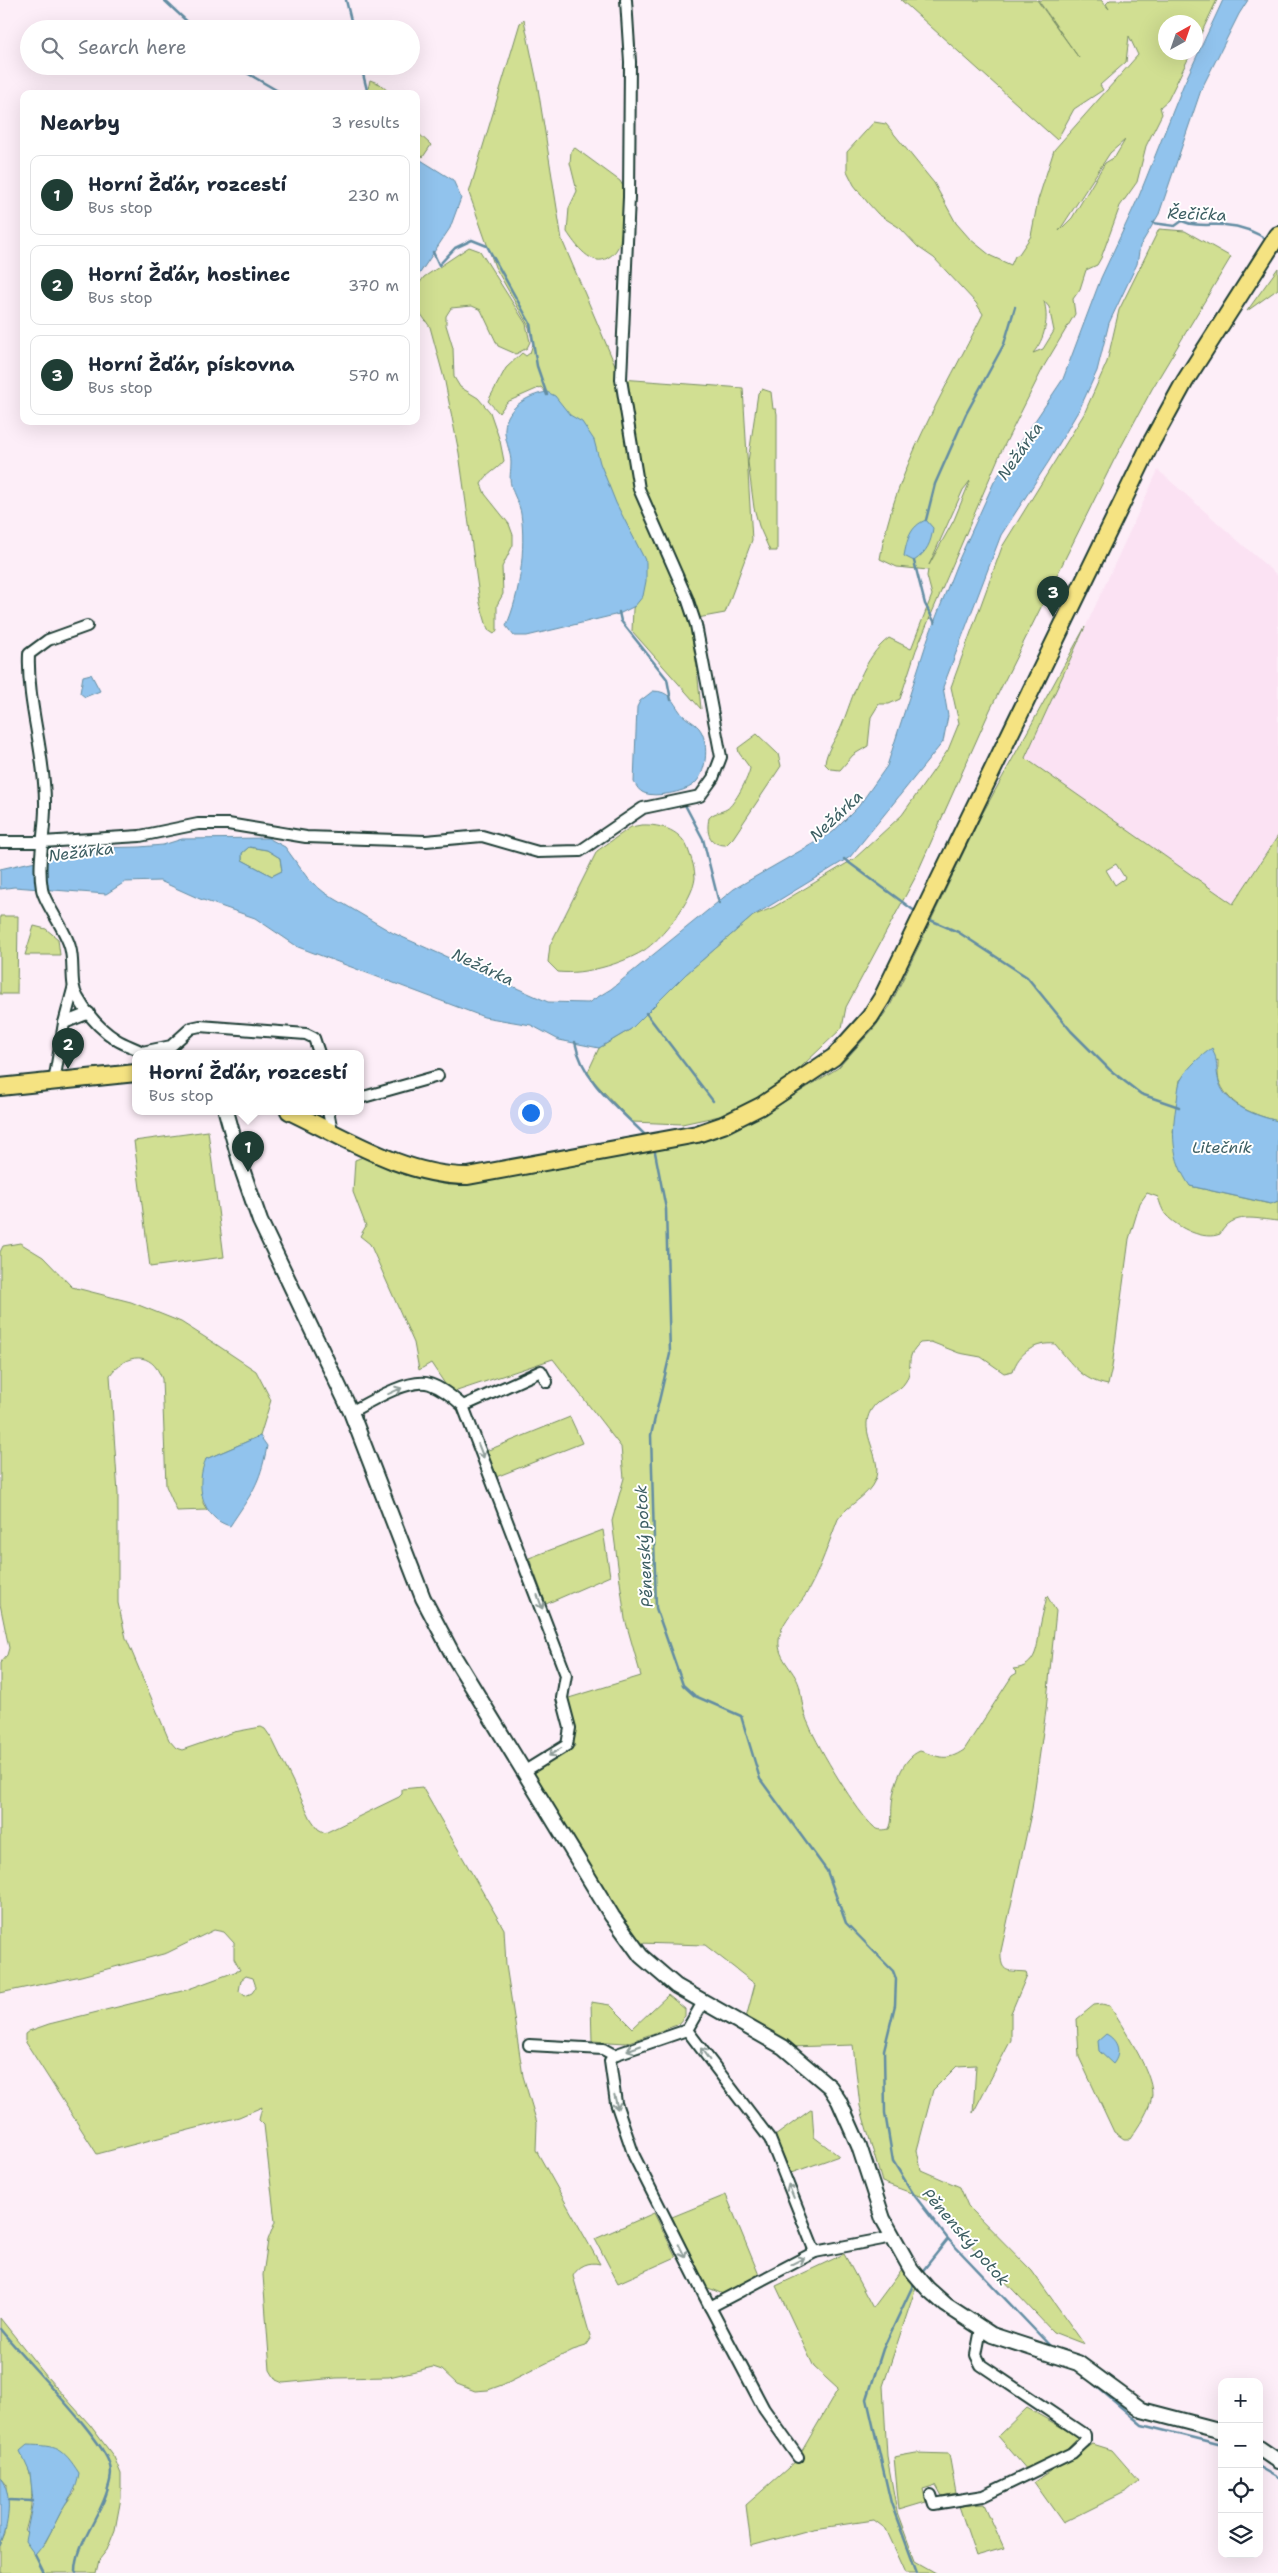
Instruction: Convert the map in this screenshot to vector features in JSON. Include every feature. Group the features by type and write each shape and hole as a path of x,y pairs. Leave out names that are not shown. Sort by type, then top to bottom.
{"main road":[{"path":"298,1115 418,1170 447,1176 488,1173 697,1134 714,1128 739,1118 768,1101 813,1072 847,1045 870,1017 882,998 1150,443 1186,381 1278,235"},
{"path":"0,1087 132,1073"}],"street":[{"path":"0,842 42,847 140,836 198,824 228,824 306,837 426,841 482,836 538,852 580,850 644,808 700,796 713,778 721,757 696,625 687,598 639,489 621,379 629,197 630,62 626,0"},
{"path":"54,1082 74,976 67,937 42,890 45,802 40,748 28,674 29,654 48,640 87,626"},
{"path":"73,989 89,1013 116,1039 139,1050"},
{"path":"64,1023 89,1013"},
{"path":"153,1050 172,1046 191,1028 200,1026 306,1034 314,1038 317,1050"},
{"path":"364,1097 438,1076"},
{"path":"227,1115 243,1172 260,1221 351,1412 423,1598 452,1655 525,1771 612,1916 641,1956 676,1986 783,2047 830,2087 839,2101 859,2146 883,2219 911,2269 928,2289 992,2336 1078,2363 1142,2410 1218,2430"},
{"path":"329,1115 332,1131"},
{"path":"463,1406 541,1371 547,1382"},
{"path":"351,1412 416,1382 429,1383 441,1389 463,1406 566,1675 562,1698 570,1728 567,1745 525,1771"},
{"path":"703,2002 687,2030 614,2055 610,2061 616,2103 634,2156 710,2307 764,2409 798,2457"},
{"path":"687,2030 770,2139 815,2252"},
{"path":"529,2045 603,2049 614,2055"},
{"path":"710,2307 815,2252 893,2237"},
{"path":"931,2495 934,2504 983,2496 1072,2453 1085,2441 1085,2434 981,2365 976,2354 981,2329"},
{"path":"1263,2451 1278,2461"}],"shaded area":[{"path":"1158,470 1278,576 1278,836 1233,904 1025,758"}],"green space":[{"path":"901,0 1037,0 1079,58 1038,0 1101,0 1109,9 1106,4 1110,0 1217,0 1203,29 1203,15 1158,15 1158,60 1188,60 1168,100 1160,107 1162,114 1146,146 1137,182 1120,206 1097,265 1086,270 1080,289 1073,299 1075,314 1044,366 1000,454 916,650 900,699 889,704 879,704 871,717 868,746 853,755 840,770 830,769 825,764 827,754 842,725 866,666 880,646 889,638 911,649 932,595 927,576 928,570 897,567 880,559 887,526 908,464 983,314 976,303 934,258 918,247 900,228 878,214 868,203 854,185 847,171 847,152 874,122 886,124 934,183 956,223 970,239 991,256 1011,265 1015,256 1019,254 1031,236 1038,200 1054,150 1138,55 1129,36 1126,62 1100,85 1103,90 1074,109 1057,140","holes":["1125,140 1115,157 1105,163 1072,218 1059,231 1110,153","1044,301 1049,307 1054,331 1043,349 1033,353 1040,342 1045,328","970,481 954,520 929,565 963,490"]},
{"path":"524,20 537,82 562,240 621,379 743,388 752,540 725,613 692,619 701,709 632,631 633,609 642,573 586,438 541,387 507,402 499,413 488,401 506,368 522,353 526,356 530,353 533,344 529,327 495,267 469,193 520,23"},
{"path":"370,80 380,84 387,90 368,90"},
{"path":"420,135 431,145 423,157 420,155"},
{"path":"575,148 620,181 624,188 620,242 614,253 603,260 590,258 579,248 567,232 569,208 577,191 570,163 571,151"},
{"path":"1159,229 1185,231 1231,257 1152,389 1114,460 990,710 915,878 846,1007 842,1028 783,1084 724,1115 682,1124 632,1122 587,1074 599,1048 631,1029 686,974 753,916 774,907 854,859 902,815 948,750 959,723 951,687 1002,547 1084,414 1107,362 1119,310"},
{"path":"469,247 480,251 526,324 530,342 527,348 516,354 498,346 481,310 472,306 451,308 446,316 446,325 453,348 454,377 460,387 478,398 490,412 500,441 504,461 481,484 485,494 509,524 513,535 513,545 502,567 503,594 497,605 497,630 494,634 488,630 480,603 459,453 445,382 430,327 420,313 420,282 424,277"},
{"path":"1278,268 1278,289 1247,311"},
{"path":"762,389 771,392 773,409 776,409 777,414 777,551 770,551 759,526 754,508 748,462 758,393"},
{"path":"1085,627 1025,758 1233,904 1278,836 1278,1121 1252,1113 1230,1098 1219,1081 1218,1060 1180,1080 1173,1132 1190,1186 1270,1204 1278,1201 1278,1221 1253,1218 1238,1219 1225,1227 1220,1234 1206,1236 1184,1229 1171,1220 1163,1211 1158,1197 1147,1193 1140,1203 1129,1239 1108,1385 1099,1383 1084,1375 1055,1344 1041,1345 1029,1350 1019,1358 1013,1371 1004,1373 981,1357 959,1353 931,1342 920,1343 912,1353 906,1381 899,1389 875,1405 868,1419 868,1436 877,1471 875,1480 868,1491 838,1519 813,1581 787,1619 780,1633 779,1640 781,1654 798,1683 805,1716 838,1779 867,1820 876,1828 885,1830 889,1829 891,1823 893,1798 903,1766 920,1751 947,1757 964,1750 1012,1676 1017,1673 1013,1669 1021,1667 1032,1660 1037,1648 1047,1596 1056,1611 1046,1710 1032,1809 1001,1951 1004,1968 1010,1971 1026,1972 1027,1975 1011,2013 1011,2040 973,2113 976,2065 957,2066 933,2090 917,2150 921,2170 960,2187 968,2206 1032,2271 1084,2344 1053,2332 927,2199 882,2182 860,2106 853,2045 789,2047 746,2018 755,1984 705,1945 638,1943 532,1773 575,1746 559,1701 641,1676 625,1619 612,1521 624,1478 621,1447 553,1359 451,1393 431,1363 419,1370 414,1343 370,1244 360,1236 366,1226 353,1192 355,1160 368,1155 421,1177 448,1185 698,1142 723,1134 763,1115 838,1068 875,1027 890,1006 980,818","holes":["1116,864 1125,878 1115,885 1106,870"]},
{"path":"757,734 778,754 781,766 733,838 726,845 716,843 710,837 708,829 709,818 727,809 741,790 750,768 739,753 738,748"},
{"path":"641,825 657,826 671,830 686,845 695,875 689,897 667,929 643,951 602,968 579,972 558,972 548,962 550,945 597,851 631,827"},
{"path":"249,847 267,850 280,858 282,871 272,876 242,860 242,853"},
{"path":"0,916 18,916 17,994 0,994"},
{"path":"34,926 46,929 58,939 60,955 25,955"},
{"path":"208,1131 224,1257 150,1267 134,1141"},
{"path":"20,1243 43,1257 72,1287 131,1302 181,1322 256,1371 271,1400 260,1436 206,1459 203,1503 207,1510 177,1511 166,1486 162,1379 158,1370 152,1363 138,1358 123,1362 110,1375 118,1494 118,1603 126,1638 169,1740 176,1748 182,1750 234,1732 261,1727 265,1729 272,1739 311,1819 318,1829 325,1833 399,1797 402,1794 402,1789 422,1787 504,1929 506,1965 523,2076 537,2123 536,2150 600,2264 584,2265 573,2276 591,2339 586,2346 573,2350 488,2390 475,2391 457,2384 442,2370 433,2367 389,2377 336,2378 283,2383 276,2380 270,2370 263,2275 268,2240 275,2222 264,2125 259,2120 262,2107 239,2117 97,2154 25,2041 25,2034 29,2031 49,2024 186,1990 240,1970 234,1959 234,1943 224,1932 214,1930 167,1953 81,1976 0,1993 0,1663 7,1655 9,1648 0,1604 0,1252 3,1246","holes":["246,1976 253,1978 256,1987 252,1993 245,1996 239,1991 241,1980"]},
{"path":"570,1417 582,1443 496,1477 486,1451"},
{"path":"603,1530 610,1576 546,1604 529,1558"},
{"path":"668,1995 685,2009 685,2016 677,2025 626,2043 592,2041 591,2002 610,2005 633,2028"},
{"path":"1094,2005 1110,2006 1136,2049 1151,2084 1152,2094 1149,2106 1144,2118 1130,2139 1124,2139 1114,2132 1079,2057 1077,2019"},
{"path":"812,2109 814,2137 839,2156 791,2173 775,2136"},
{"path":"726,2195 759,2275 723,2294 706,2287 672,2217"},
{"path":"654,2213 676,2257 618,2283 595,2239"},
{"path":"844,2254 873,2308 902,2269 916,2287 883,2386 887,2456 897,2512 915,2561 936,2573 906,2573 886,2529 874,2520 813,2529 751,2546 746,2505 796,2461 838,2389 814,2367 776,2286"},
{"path":"0,2318 47,2377 90,2425 114,2457 121,2474 121,2498 115,2530 107,2550 99,2560 96,2573 0,2573 0,2546 5,2534 6,2484 0,2477","holes":["27,2463 76,2490 64,2506 45,2543 25,2532 32,2498"]},
{"path":"1027,2408 1075,2435 1077,2438 1064,2451 1028,2471 998,2436"},
{"path":"1093,2444 1112,2450 1139,2481 1127,2491 1063,2523 1034,2482"},
{"path":"916,2453 949,2454 956,2493 942,2496 936,2485 923,2489 926,2502 899,2510 894,2457"},
{"path":"984,2504 1004,2548 976,2556 959,2506"}],"water":[{"name":"Nežárka","path":"1223,0 1248,0 1201,90 1159,214 1140,246 1137,264 1109,323 1097,371 1080,408 1049,461 1001,535 943,687 948,716 943,742 850,857 753,916 686,974 631,1029 599,1048 559,1040 531,1025 484,1017 298,947 255,918 200,899 160,881 125,882 106,894 14,887 0,889 0,869 93,848 163,845 182,839 268,838 285,847 309,880 325,893 393,933 548,1002 588,1003 611,989 734,889 833,832 858,807 887,766 928,638 956,566 994,482 1063,379 1101,278 1139,196 1195,60 1203,60 1203,43","holes":["249,847 267,850 280,858 282,871 272,876 242,860 242,853"]},
{"path":"420,159 453,180 461,198 450,228 420,273"},
{"path":"547,392 555,396 570,415 582,422 594,440 600,463 616,503 646,562 646,581 643,596 635,606 619,614 527,636 514,636 506,626 515,600 521,571 523,541 520,510 510,482 511,459 505,433 505,424 512,410 524,400"},
{"path":"926,520 933,528 931,538 928,547 914,561 904,556 906,544 916,526"},
{"path":"91,674 100,691 85,697 80,693 83,676"},
{"path":"653,691 659,691 670,697 683,715 699,728 704,737 706,751 704,767 698,780 693,785 683,790 662,795 644,793 639,790 634,782 637,707 640,701"},
{"name":"Litečník","path":"1212,1048 1219,1082 1228,1098 1243,1109 1278,1121 1278,1201 1271,1204 1190,1186 1179,1166 1173,1134 1180,1083 1192,1065"},
{"path":"260,1436 267,1446 258,1480 230,1526 212,1516 203,1499 201,1479 206,1459"},
{"path":"1106,2034 1116,2043 1118,2051 1113,2064 1099,2051 1098,2041"},
{"path":"27,2445 53,2447 68,2458 79,2473 73,2492 40,2550 35,2555 25,2541 33,2501 30,2473 20,2451"},
{"path":"0,2477 7,2492 8,2511 0,2546"}],"waterway":[{"path":"164,0 185,20"},
{"path":"346,0 351,20"},
{"path":"250,75 276,90"},
{"path":"363,75 367,90"},
{"name":"Řečička","path":"1153,223 1175,226 1182,221 1197,225 1231,226 1248,230 1269,241"},
{"path":"433,252 439,265 455,248 472,240 487,246 530,323 537,366 547,395"},
{"path":"926,520 935,484 966,414 1004,344 1015,307"},
{"path":"914,561 925,604 935,623"},
{"path":"619,612 621,621 667,679 671,700"},
{"path":"684,803 703,839 719,903"},
{"path":"844,859 916,912"},
{"path":"928,919 958,932 1027,977 1071,1031 1110,1070 1141,1094 1179,1107"},
{"path":"646,1013 713,1101"},
{"name":"Pěnenský potok","path":"575,1042 579,1057 594,1082 614,1105 647,1137"},
{"name":"Pěnenský potok","path":"654,1147 666,1209 670,1354 651,1435 656,1608 683,1685 695,1696 741,1716 760,1779 827,1871 846,1923 893,1971 896,1979 895,2005 884,2050 885,2113 893,2161 914,2195 948,2239 1053,2349"},
{"path":"921,2273 948,2239"},
{"path":"915,2281 883,2349 867,2399 891,2503 917,2573"},
{"path":"0,2329 79,2418 105,2454 110,2466 110,2480 105,2499 84,2541 77,2562 76,2573"},
{"name":"Pěnenský potok","path":"1082,2374 1142,2425 1218,2444"},
{"name":"Pěnenský potok","path":"1261,2468 1278,2478"},
{"path":"8,2500 33,2501"},
{"path":"35,2555 44,2573"}],"place":[{"name":"Horní Žďár, pískovna","path":"1053,617"},
{"name":"Horní Žďár, hostinec","path":"68,1069"},
{"name":"Horní Žďár, rozcestí","path":"248,1172"}]}
